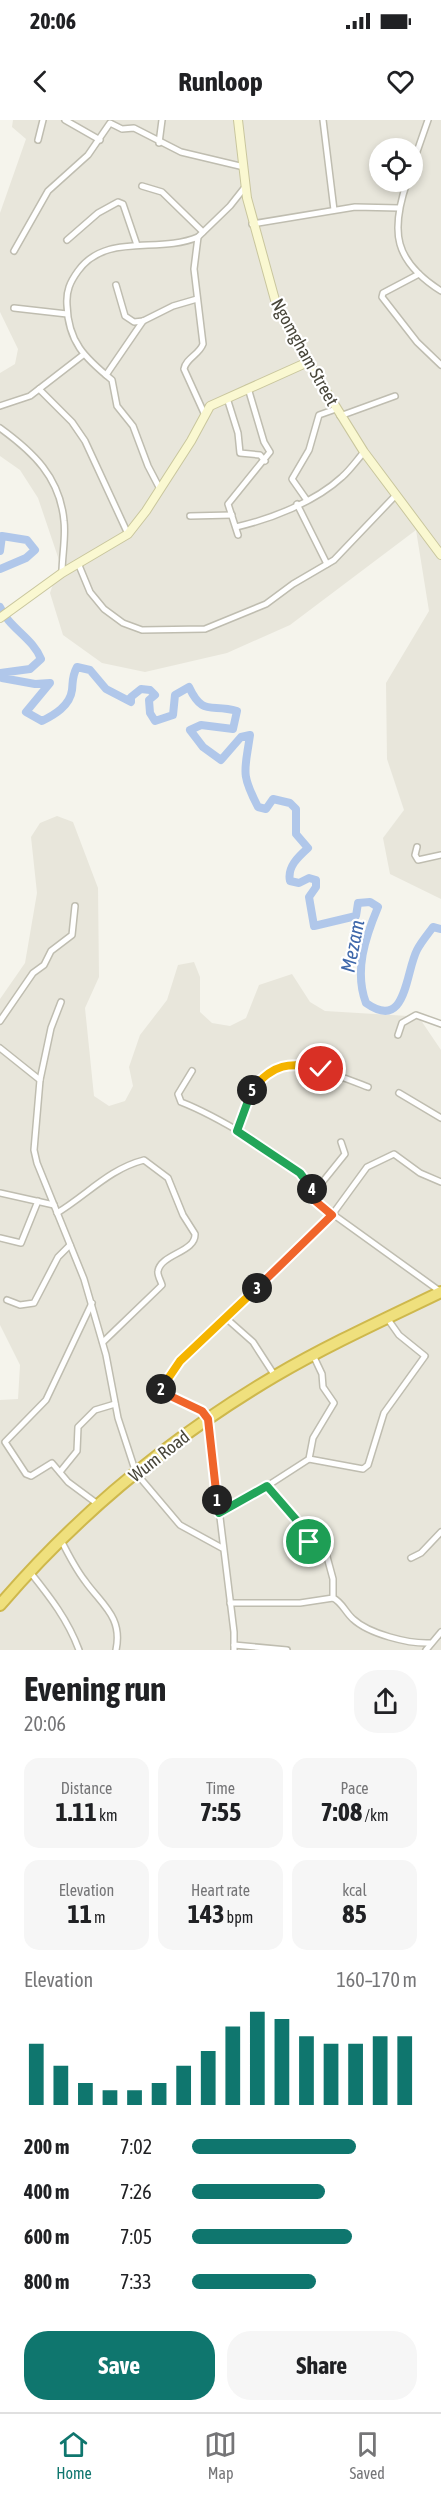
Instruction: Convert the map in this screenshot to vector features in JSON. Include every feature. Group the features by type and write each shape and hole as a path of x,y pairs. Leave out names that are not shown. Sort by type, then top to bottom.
{"highway":[{"name":"Wum Road","path":"0,1605 61,1540 99,1505 136,1473 208,1419 275,1376 313,1355 441,1292"}],"main road":[{"name":"Ngomgham Street","path":"238,120 245,187 252,224 275,300 308,362 364,452 440,551"},
{"path":"0,618 62,573 128,534 191,441 204,413 214,402 308,362"}],"street":[{"path":"38,140 43,120"},
{"path":"65,120 100,140"},
{"path":"159,143 162,120"},
{"path":"323,120 334,210"},
{"path":"422,138 428,120"},
{"path":"14,251 48,191 78,166 100,140 110,123 122,129 134,128 159,143 204,159 244,167"},
{"path":"142,186 162,192 200,234"},
{"path":"160,489 147,466 133,426 117,406 114,382 83,355 67,314 66,293 81,267 93,256 105,250 137,245 176,245 200,234 237,198 245,187"},
{"path":"404,192 399,208 397,231 400,249 404,259 441,291"},
{"path":"237,198 247,198"},
{"path":"67,240 98,213 118,202 123,204 137,245"},
{"path":"252,224 355,207 399,208"},
{"path":"200,234 194,269 203,344 199,352 186,363 184,369 204,413"},
{"path":"419,274 382,293 382,297 417,342 441,365"},
{"path":"116,285 125,316 134,322 143,321 173,306 197,299"},
{"path":"14,308 67,314"},
{"path":"106,375 143,321"},
{"path":"0,406 22,399 39,389 83,355"},
{"path":"238,535 230,502 270,452 264,442 248,388"},
{"path":"39,389 72,422 85,441 128,534"},
{"path":"226,396 236,425 240,453 260,455 265,460"},
{"path":"306,500 292,479 309,450 319,415 395,396"},
{"path":"0,428 26,447 53,480 65,522 62,573"},
{"path":"236,527 260,521 306,500 340,479 364,452"},
{"path":"78,563 90,592 104,609 123,623 142,630 189,632 205,630 266,604 293,584 327,564 362,532 396,495"},
{"path":"297,504 327,564"},
{"path":"190,516 232,515"},
{"path":"417,847 415,855 418,860 441,855"},
{"path":"0,1021 33,973 45,965 51,951 72,935 75,906"},
{"path":"61,1002 51,1028 40,1080 34,1150 92,1303 103,1342 115,1404 136,1473 180,1525 222,1548"},
{"path":"398,1035 402,1023 416,1015 441,1024"},
{"path":"0,1048 40,1080"},
{"path":"237,1131 252,1090 268,1072 278,1067 305,1065 368,1088"},
{"path":"192,1071 178,1099 237,1131 300,1173 311,1185 312,1195 316,1202 441,1292"},
{"path":"399,1093 441,1118"},
{"path":"312,1195 345,1154 341,1142"},
{"path":"287,1650 234,1647 208,1419 202,1411 164,1393 161,1389 180,1361 227,1319 332,1215 367,1167 394,1154 420,1173 441,1182"},
{"path":"57,1213 73,1205 114,1171 144,1160 168,1178 183,1215 195,1234 193,1242 160,1268 158,1275 162,1286 103,1342"},
{"path":"0,1192 54,1205"},
{"path":"0,1238 21,1243 38,1202"},
{"path":"8,1300 20,1305 34,1303 58,1257 70,1245"},
{"path":"92,1303 46,1400 5,1439 6,1445 29,1476 49,1463 54,1464 68,1482 99,1505"},
{"path":"219,1513 309,1459 363,1469 368,1465 384,1413 425,1356 399,1335 387,1318"},
{"path":"227,1319 253,1342 275,1376"},
{"path":"309,1459 313,1438 334,1403 323,1387 322,1374 313,1355"},
{"path":"60,1472 76,1451 78,1427 95,1410 115,1404"},
{"path":"267,1486 299,1523 311,1545 325,1551 333,1579 333,1598 353,1620 408,1643 430,1643"},
{"path":"411,1558 421,1552 441,1532"},
{"path":"61,1540 78,1571 116,1624 119,1639 116,1650"},
{"path":"30,1572 55,1603 79,1650"},
{"path":"230,1603 300,1603 333,1598"},
{"path":"426,1650 441,1632"}],"shaded area":[{"path":"13,120 441,120 441,899 390,874 383,838 404,810 387,759 386,683 429,611 416,530 290,625 227,653 145,672 102,663 63,635 50,593 60,563 38,498 20,470 0,456 0,373 15,364 18,349 0,312 0,213 26,139 12,127"},
{"path":"57,816 73,822 98,888 99,977 85,1008 94,1096 109,1106 125,1101 133,1086 129,1067 140,1035 167,1000 178,965 194,962 200,977 200,1012 212,1023 230,1026 246,1018 259,985 292,974 310,1002 325,1011 408,1016 416,1013 441,1050 441,1650 0,1650 0,1400 18,1399 20,1365 0,1325 0,999 25,963 37,893 31,837 40,823"}],"waterway":[{"name":"Mezam","path":"0,551 2,536 27,540 35,550 26,558 0,569"},
{"name":"Mezam","path":"0,607 41,659 30,669 0,673 2,678 35,684 50,683 26,712 42,721 56,713 68,701 77,667 90,670 106,689 131,702 131,697 141,689 150,690 155,695 149,700 150,713 155,721 173,715 175,695 189,687 203,706 237,711 233,729 201,725 190,730 203,747 221,760 241,737 250,735 245,771 248,786 258,807 266,809 273,799 290,803 296,809 296,834 308,848 292,867 290,881 299,883 309,878 316,880 316,887 309,897 314,926 356,916 358,903 370,902 378,907 365,943 361,967 366,1003 379,1010 390,1010 397,1005 419,947 433,927 441,929"}],"route":[{"path":"309,1542 294,1515 267,1486 248,1499 219,1513 206,1414 164,1393 161,1389 166,1377 180,1361 227,1319 332,1215 313,1199 311,1185 300,1173 237,1131 242,1111 252,1090 268,1072 290,1065 305,1065 321,1069"}]}
